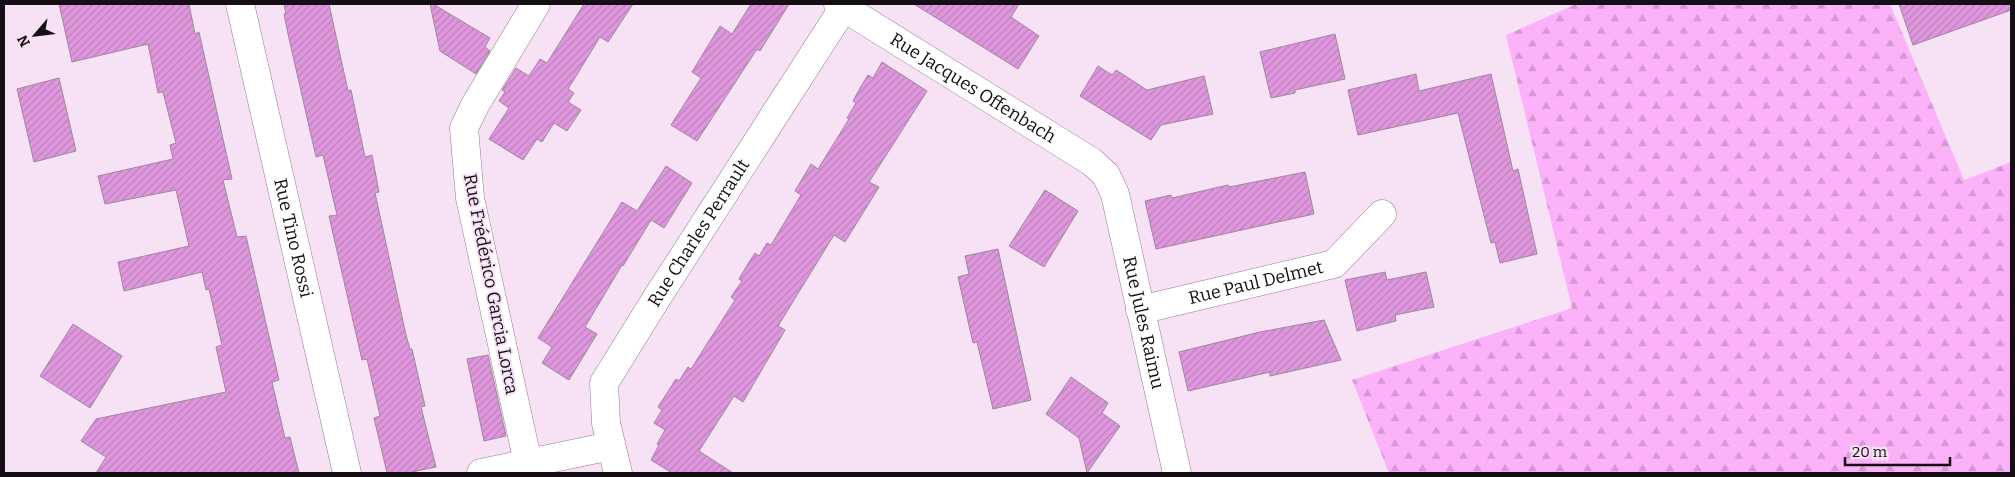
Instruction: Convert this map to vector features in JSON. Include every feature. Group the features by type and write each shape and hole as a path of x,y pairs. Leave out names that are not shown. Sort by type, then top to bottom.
{"street":[{"name":"Rue Tino Rossi","path":"240,4 347,473"},
{"name":"Rue Frédérico Garcia Lorca","path":"528,463 470,198 464,128 475,104 536,4"},
{"name":"Rue Jacques Offenbach","path":"841,6 1092,162 1106,175"},
{"name":"Rue Charles Perrault","path":"618,473 606,423 604,383 841,6"},
{"name":"Rue Jules Raimu","path":"1106,175 1115,194 1178,473"},
{"name":"Rue Paul Delmet","path":"1140,310 1334,264 1382,214"},
{"path":"482,473 611,446"}],"green space":[{"path":"1576,4 1890,4 1964,180 2011,162 2011,473 1389,473 1352,380 1572,308 1506,35"}],"building":[{"path":"59,4 189,4 195,34 199,32 232,179 223,180 237,237 246,236 279,380 272,382 285,438 290,437 299,473 96,473 106,457 81,441 96,419 226,392 216,347 222,345 209,289 206,290 202,272 124,291 118,262 189,246 176,190 105,204 98,176 173,159 170,145 176,143 163,92 158,93 148,44 72,62"},
{"path":"284,4 329,4 348,91 351,90 365,157 372,155 379,192 375,193 406,335 410,349 412,349 425,406 421,407 436,467 407,473 387,473 374,418 380,416 367,359 362,360 329,216 337,215 323,155 316,157 288,34"},
{"path":"430,4 490,38 485,47 490,51 476,74 440,51"},
{"path":"584,4 633,4 608,42 600,37 568,89 574,93 568,102 581,110 567,131 554,123 542,142 537,139 523,160 489,139 509,108 499,101 505,92 502,90 516,68 529,76 540,59 547,63"},
{"path":"751,4 789,4 760,51 757,49 697,141 671,125 701,78 692,72 720,26 732,34"},
{"path":"914,4 1019,4 1011,17 1039,36 1018,69"},
{"path":"1899,4 2011,4 2011,10 1913,45"},
{"path":"1335,34 1345,79 1295,90 1295,93 1271,98 1260,52"},
{"path":"882,62 927,91 869,182 879,187 845,242 834,235 778,326 785,330 743,402 734,396 699,451 733,473 672,473 651,460 665,430 654,423 662,410 658,407 676,379 679,381 688,367 691,369 735,300 731,297 742,281 739,279 746,267 755,253 759,256 767,243 771,245 801,195 795,191 811,164 818,169 849,119 847,118 856,103 853,101 860,88 868,75 873,78"},
{"path":"1098,66 1112,75 1116,70 1147,90 1204,76 1213,114 1161,125 1151,140 1080,96"},
{"path":"1416,74 1419,91 1491,74 1513,171 1518,169 1537,254 1500,263 1495,242 1491,243 1458,113 1358,135 1348,90"},
{"path":"59,78 76,151 34,162 17,89"},
{"path":"666,166 692,183 664,228 651,220 622,265 585,327 597,334 569,380 542,363 552,347 538,338 622,202 637,211"},
{"path":"1305,172 1314,214 1156,249 1145,201 1171,195 1172,198 1228,185 1229,187"},
{"path":"1045,190 1078,211 1044,267 1009,246"},
{"path":"998,249 1031,400 993,409 977,342 973,343 958,277 969,274 965,256"},
{"path":"1385,272 1387,280 1426,272 1434,307 1395,315 1396,321 1357,331 1345,280"},
{"path":"1324,320 1341,360 1270,376 1270,372 1188,391 1179,352 1260,332"},
{"path":"73,324 122,356 90,408 40,376"},
{"path":"488,355 506,436 484,441 467,359"},
{"path":"1071,377 1108,403 1102,413 1120,426 1087,473 1079,438 1046,414"}]}
